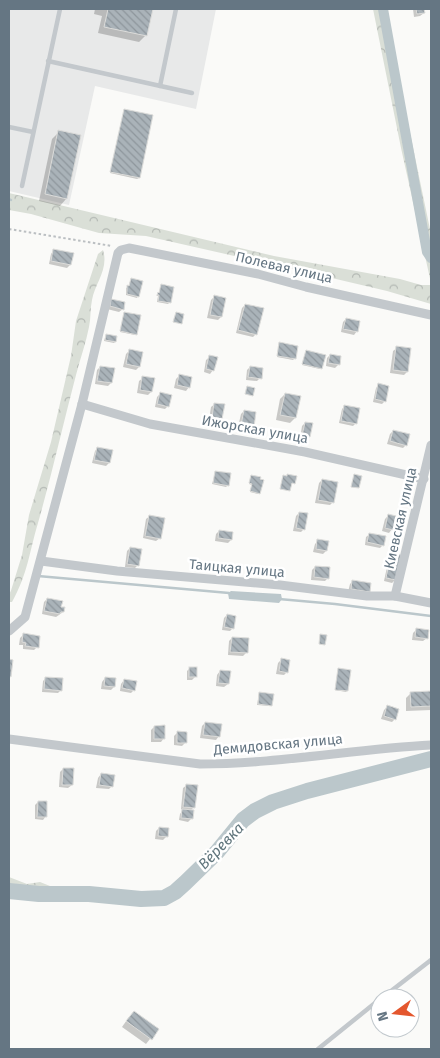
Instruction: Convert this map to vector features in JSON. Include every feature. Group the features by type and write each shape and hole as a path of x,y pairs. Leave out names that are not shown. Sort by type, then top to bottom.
{"street":[{"name":"Полевая улица","path":"129,248 258,274 306,287 431,315"},
{"path":"9,630 25,617 82,404 118,253 129,248"},
{"name":"Ижорская улица","path":"82,404 150,424 305,452 424,479"},
{"name":"Киевская улица","path":"396,596 431,445"},
{"name":"Таицкая улица","path":"40,561 116,571 280,585 366,596 396,596 431,603"},
{"name":"Демидовская улица","path":"9,739 200,764 230,764 431,745"}],"lane":[{"path":"22,186 60,9"},
{"path":"160,86 176,9"},
{"path":"48,61 192,94"},
{"path":"9,127 33,132"},
{"path":"395,988 431,960"},
{"path":"318,1049 370,1008"}],"path":[{"path":"9,229 93,244 129,248"}],"shaded area":[{"path":"9,9 216,9 196,109 95,86 69,205 9,191"},
{"path":"231,591 281,594 282,599 279,603 229,599 228,593"}],"green space":[{"path":"373,9 387,9 399,80 431,234 431,283 401,148"},
{"path":"9,193 274,256 400,279 421,285 431,285 431,304 387,291 146,236 99,233 31,214 9,210"},
{"path":"103,250 103,270 92,300 88,333 28,563 22,582 12,602 9,602 22,555 29,515 51,442 71,356 76,321 98,254"},
{"path":"9,877 27,884 40,882 55,888 105,889 107,899 47,898 9,894"}],"building":[{"path":"108,9 153,9 147,36 104,27"},
{"path":"416,9 424,9 425,13 417,14"},
{"path":"124,109 153,115 140,178 110,172"},
{"path":"58,130 81,135 67,199 45,194"},
{"path":"53,249 74,253 71,265 51,261"},
{"path":"131,278 143,281 139,297 127,294 127,285 129,286"},
{"path":"161,284 174,287 171,303 158,301 159,295 157,295"},
{"path":"214,295 226,298 222,317 210,315"},
{"path":"111,299 125,302 124,310 110,306"},
{"path":"245,304 264,308 257,335 238,330"},
{"path":"124,312 141,315 137,335 120,331"},
{"path":"176,312 184,314 182,324 173,322"},
{"path":"346,318 360,321 358,332 343,329"},
{"path":"106,334 117,336 116,342 105,340"},
{"path":"279,342 298,346 296,359 277,356"},
{"path":"396,346 411,348 408,372 393,370"},
{"path":"129,349 143,352 140,367 126,364"},
{"path":"306,350 326,355 322,369 302,364"},
{"path":"330,354 341,356 340,365 328,363"},
{"path":"209,355 218,357 214,371 206,369"},
{"path":"100,366 115,368 112,383 97,381"},
{"path":"250,366 263,368 262,379 248,377"},
{"path":"179,374 192,377 190,388 177,385"},
{"path":"142,376 155,378 152,392 140,390"},
{"path":"378,383 389,386 386,402 375,399"},
{"path":"247,386 255,388 253,396 245,394"},
{"path":"160,392 172,395 169,407 157,404"},
{"path":"285,393 301,396 296,418 280,415"},
{"path":"214,403 225,404 222,419 212,417"},
{"path":"344,405 360,408 357,424 341,421"},
{"path":"244,410 256,412 254,427 241,425"},
{"path":"305,422 313,423 310,437 302,436"},
{"path":"393,430 410,434 407,446 390,441"},
{"path":"97,447 113,450 110,463 94,460"},
{"path":"215,471 231,473 229,486 213,483"},
{"path":"287,474 297,476 295,484 292,483 290,491 280,489 283,475 287,476"},
{"path":"354,474 362,476 359,488 351,487"},
{"path":"251,475 261,477 260,479 264,480 260,494 250,491 252,484 249,483"},
{"path":"322,479 338,482 334,503 318,500"},
{"path":"299,512 308,513 305,530 296,528"},
{"path":"388,514 396,516 393,530 385,528"},
{"path":"149,515 165,518 161,539 145,536"},
{"path":"219,530 233,532 232,540 218,538"},
{"path":"369,533 386,536 384,546 367,542"},
{"path":"317,539 329,541 327,551 316,549"},
{"path":"130,547 142,549 139,566 127,564"},
{"path":"391,553 401,555 396,580 386,578"},
{"path":"315,566 330,567 329,579 314,577"},
{"path":"352,580 371,583 370,592 351,589"},
{"path":"47,598 63,601 61,607 65,607 64,612 60,614 44,611"},
{"path":"227,614 236,616 234,629 224,627"},
{"path":"416,628 429,630 428,639 415,637"},
{"path":"23,633 40,636 39,648 25,646 26,643 22,642"},
{"path":"320,634 327,635 325,645 319,644"},
{"path":"232,637 249,638 248,653 230,652"},
{"path":"281,658 290,660 288,673 279,671"},
{"path":"9,659 13,660 11,677 9,676"},
{"path":"189,667 197,667 197,677 189,677"},
{"path":"338,668 351,670 348,691 335,690"},
{"path":"220,670 231,671 229,684 218,683"},
{"path":"45,677 63,678 62,691 44,689"},
{"path":"105,677 116,678 115,687 104,686"},
{"path":"124,679 137,681 135,691 122,688"},
{"path":"431,691 431,706 411,707 410,692"},
{"path":"259,692 274,694 272,706 258,704"},
{"path":"387,705 399,709 396,720 384,716"},
{"path":"205,722 222,724 220,737 203,735"},
{"path":"165,725 165,739 154,739 154,726"},
{"path":"177,731 187,732 187,743 177,743"},
{"path":"63,768 74,768 73,785 62,785"},
{"path":"101,773 115,775 113,787 99,785"},
{"path":"186,784 198,785 195,808 183,807"},
{"path":"38,801 47,801 47,817 37,817"},
{"path":"182,809 194,810 193,819 181,818"},
{"path":"159,827 169,828 168,837 158,836"},
{"path":"134,1011 159,1029 152,1040 126,1021"}],"waterway":[{"path":"383,9 427,252 431,258"},
{"path":"38,576 229,593"},
{"path":"279,599 431,616"},
{"name":"Вёревка","path":"9,891 39,894 89,894 141,899 164,898 175,892 185,883 217,852 243,820 255,811 273,802 307,791 431,759"}]}
